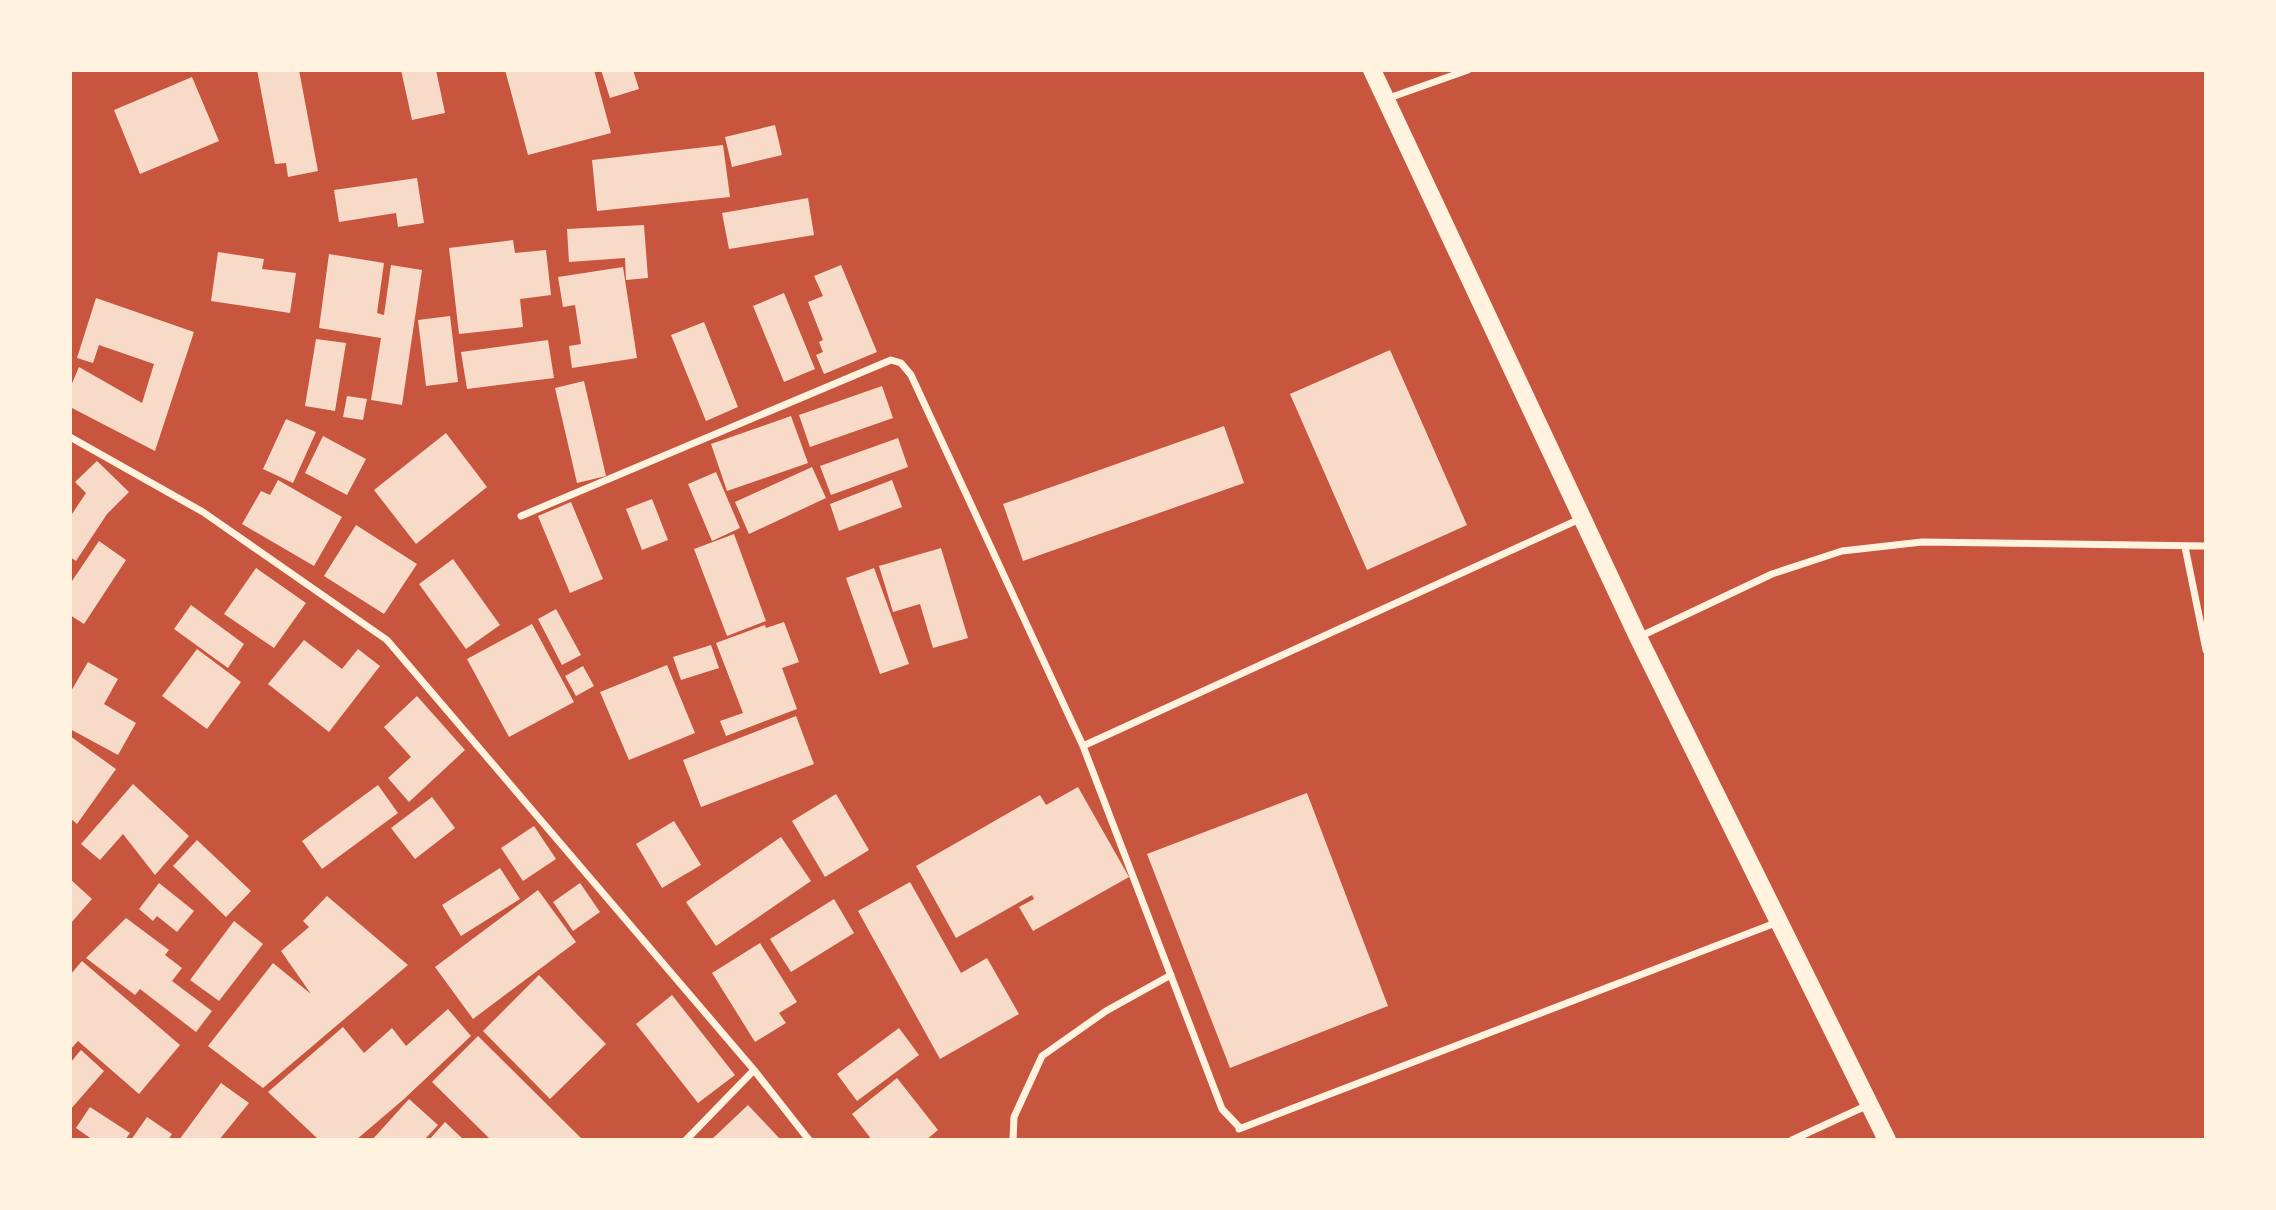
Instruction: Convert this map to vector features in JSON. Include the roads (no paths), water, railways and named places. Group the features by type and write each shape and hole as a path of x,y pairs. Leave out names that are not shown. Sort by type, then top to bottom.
{"main road":[{"path":"1372,70 1638,638 1887,1140"}],"street":[{"path":"1386,99 1468,70"},
{"path":"521,516 891,360 901,363 911,375 1083,746 1222,1109 1239,1129 1779,922"},
{"path":"70,437 203,512 387,640 754,1070 810,1140"},
{"path":"1083,746 1583,517"},
{"path":"1638,638 1772,574 1842,551 1922,542 2206,546"},
{"path":"2185,547 2206,650"},
{"path":"1013,1140 1014,1117 1042,1056 1105,1011 1171,975"},
{"path":"686,1140 754,1070"},
{"path":"1792,1140 1869,1105"}]}
